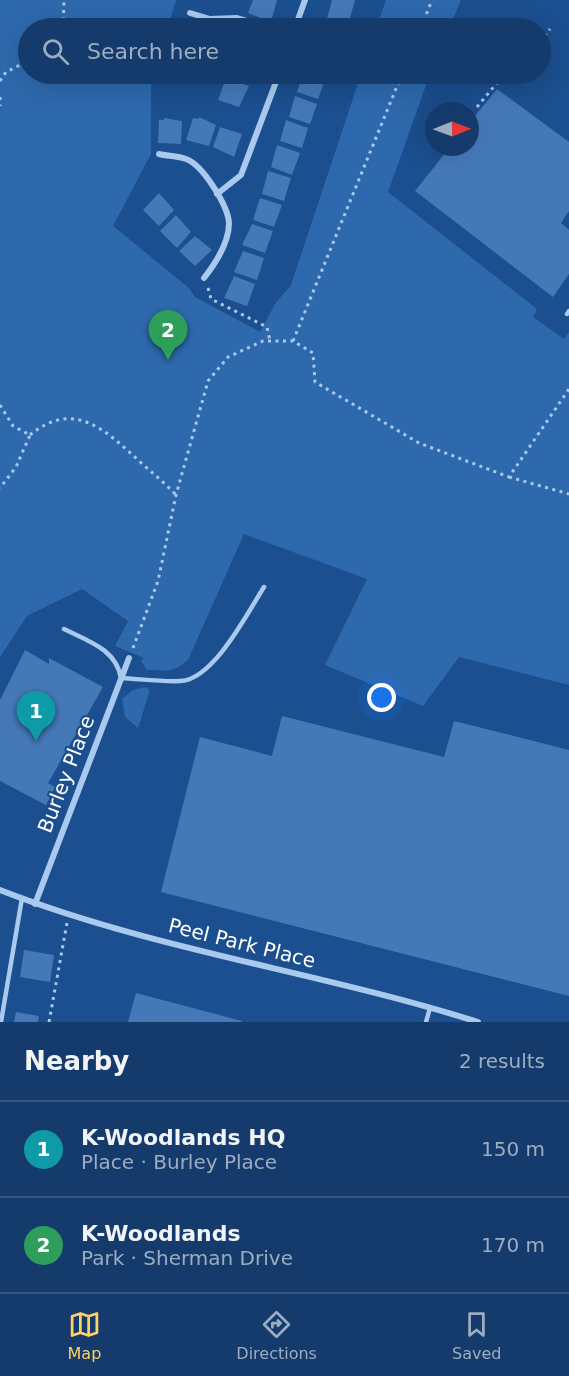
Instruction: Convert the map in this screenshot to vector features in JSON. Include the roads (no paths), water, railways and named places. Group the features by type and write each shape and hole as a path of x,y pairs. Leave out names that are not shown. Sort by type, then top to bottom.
{"street":[{"path":"299,18 305,0"},
{"path":"190,13 207,18"},
{"path":"217,194 241,175 275,84"},
{"path":"159,154 186,159 201,168 217,194 229,222 217,261 204,278"},
{"name":"Burley Place","path":"35,903 129,658"},
{"name":"Peel Park Place","path":"0,890 35,903 168,943 430,1008 477,1022"}],"lane":[{"path":"64,629 111,654 119,664 121,678 183,681 205,671 226,645 264,587"},
{"path":"1,1022 22,898"},
{"path":"426,1022 430,1008"}],"place":[{"name":"K-Woodlands","path":"168,360"},
{"name":"K-Woodlands HQ","path":"36,741"}]}
